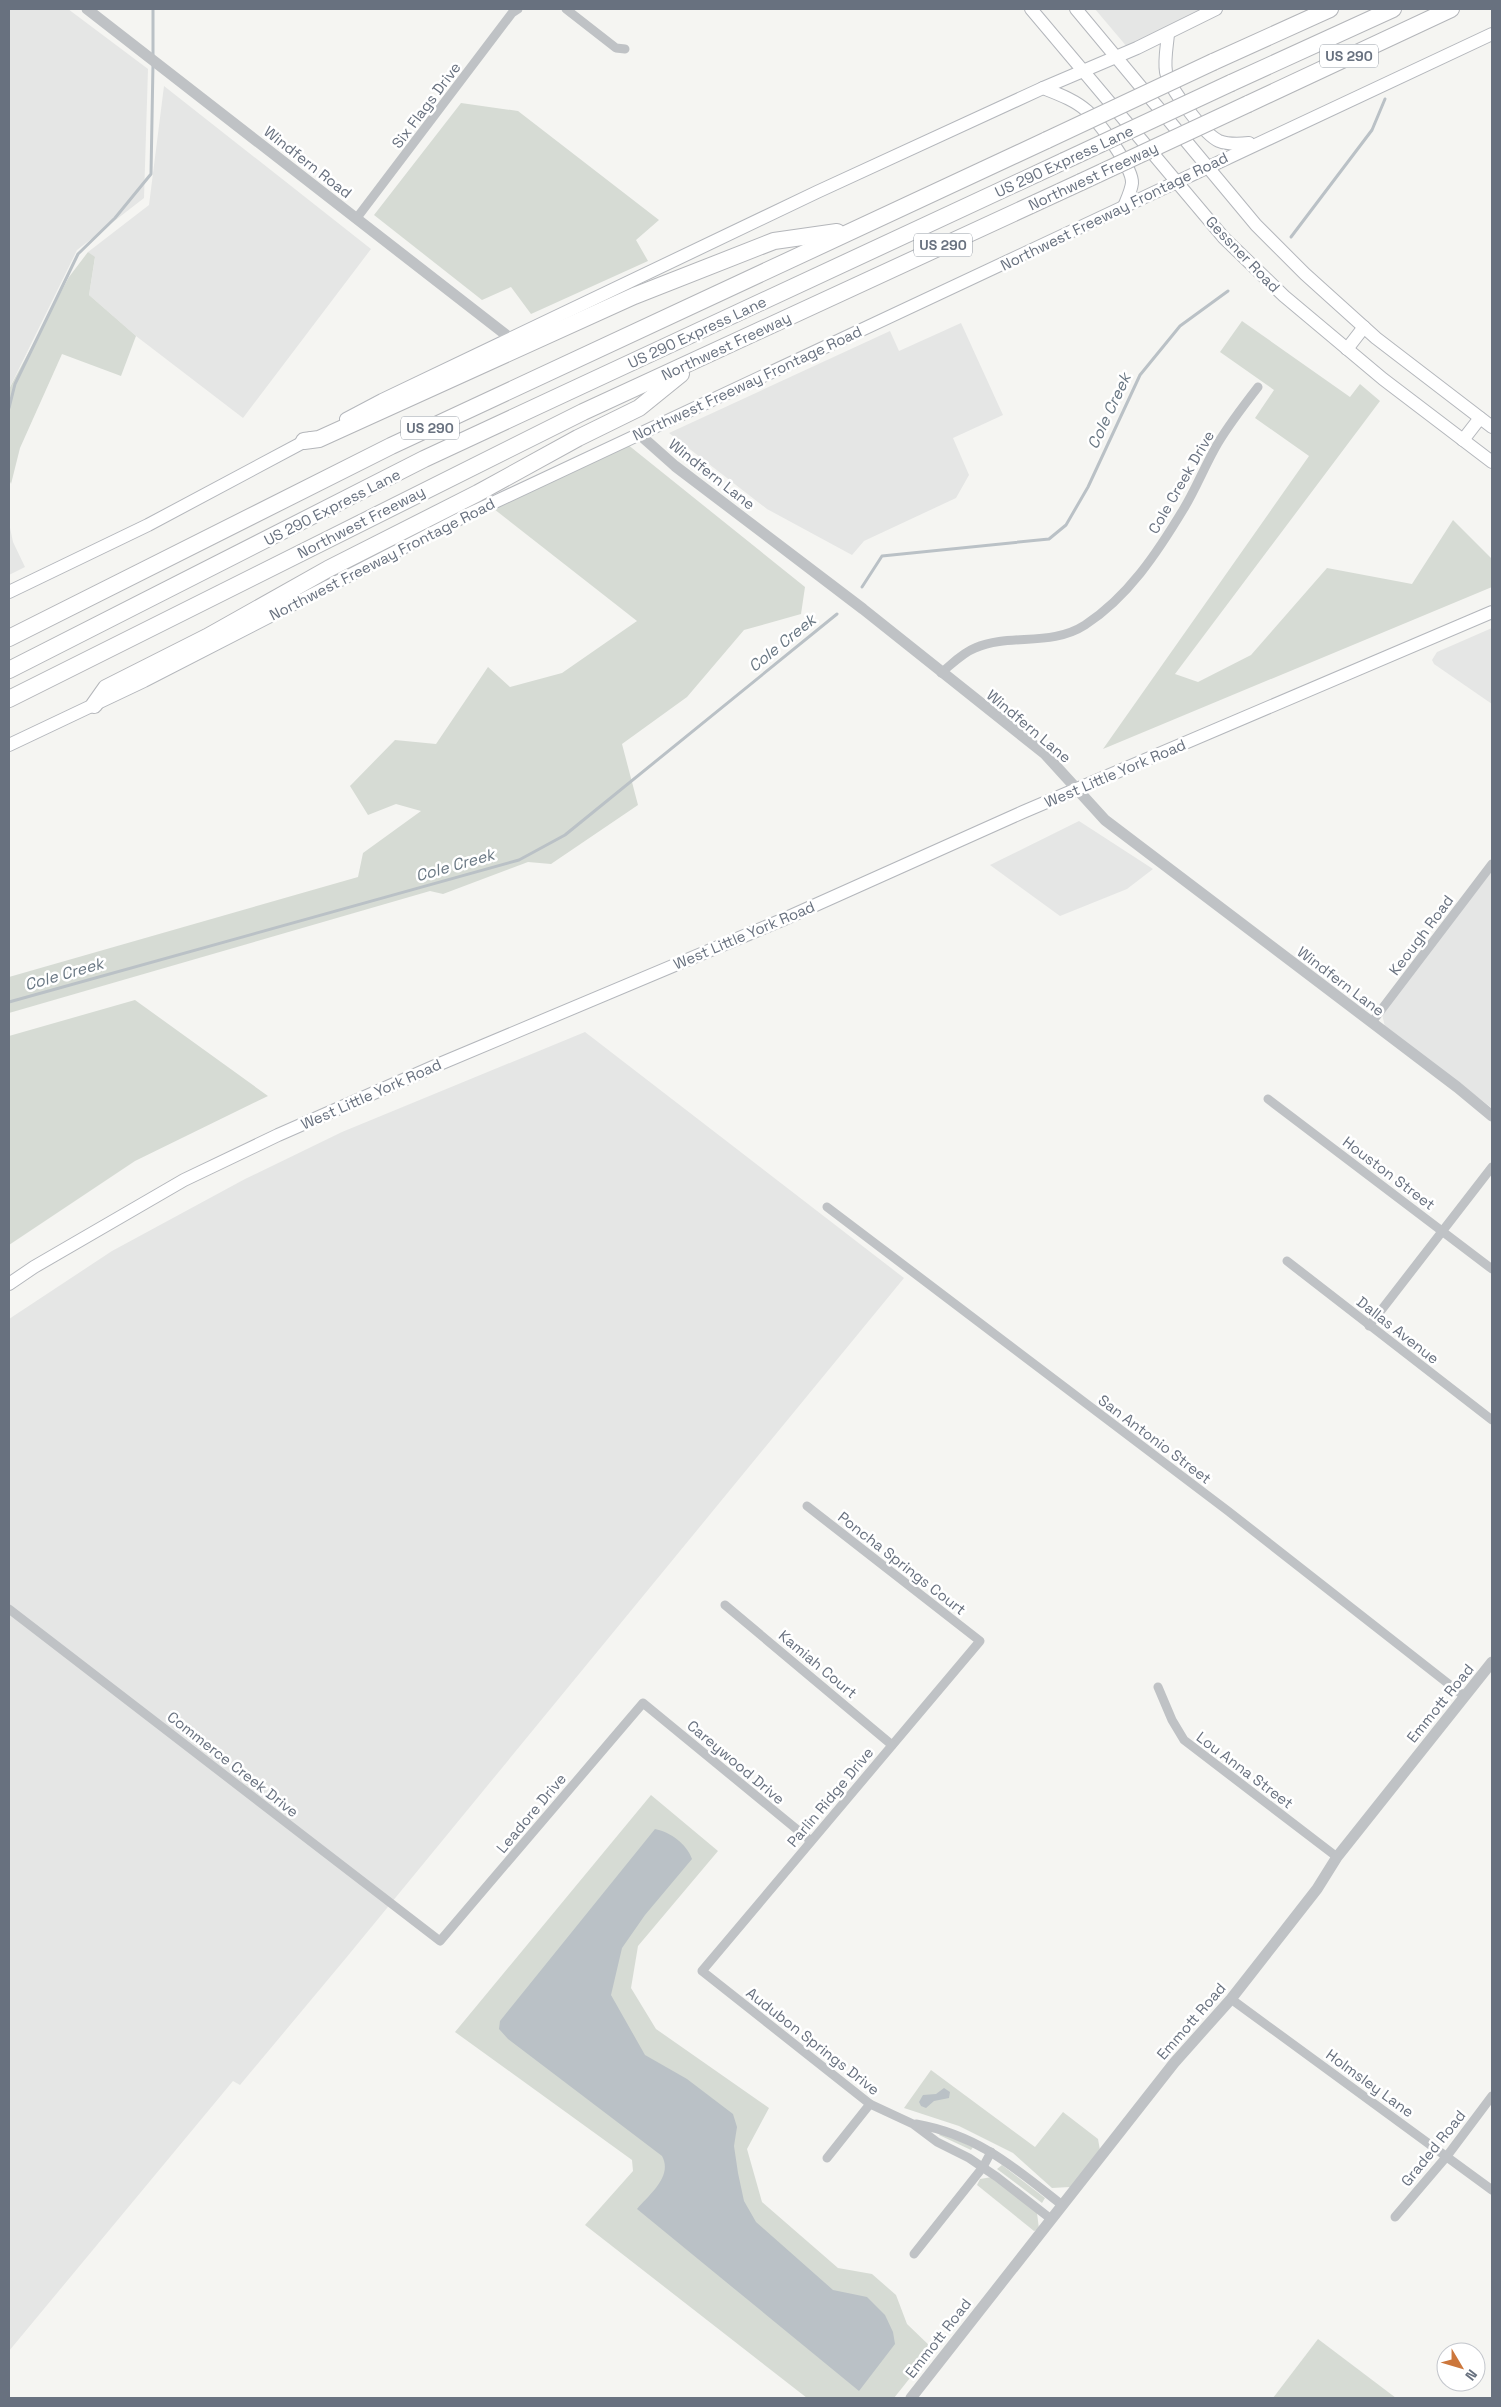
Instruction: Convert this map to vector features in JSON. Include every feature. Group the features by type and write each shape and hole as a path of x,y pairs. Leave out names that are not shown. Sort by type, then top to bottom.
{"highway":[{"name":"US 290","path":"9,638 391,446 1330,9"},
{"name":"US 290 Express Lane","path":"9,670 424,460 1393,9"},
{"name":"Northwest Freeway","path":"9,699 583,412 1451,9"},
{"path":"304,441 319,440 634,296 774,241 856,229"},
{"path":"94,705 106,688 207,637 328,569 639,408 701,358"}],"main road":[{"name":"Gessner Road","path":"1031,9 1224,238 1284,296 1347,349 1492,462"},
{"name":"Gessner Road","path":"1076,9 1256,225 1305,274 1364,327 1492,427"},
{"path":"14,590 148,525 382,400 510,338 1043,88 1168,34 1216,9"},
{"path":"1168,34 1166,74 1171,84 1208,134 1220,142 1235,144 1261,141"},
{"name":"Northwest Freeway Frontage Road","path":"9,745 94,705 458,519 1122,209 1261,141 1491,36"},
{"path":"1043,88 1068,98 1088,112 1126,162 1131,175 1132,185 1122,209"},
{"path":"1347,349 1364,327"},
{"path":"1463,440 1480,418"},
{"name":"West Little York Road","path":"9,1284 34,1267 168,1188 278,1135 442,1062 782,920 1078,789 1492,612"}],"street":[{"name":"Windfern Road","path":"87,9 510,338"},
{"name":"Six Flags Drive","path":"356,219 512,13 518,9"},
{"path":"566,9 616,48 625,49"},
{"name":"Cole Creek Drive","path":"941,673 964,654 983,645 1048,639 1071,632 1094,620 1114,602 1135,581 1159,548 1183,510 1218,444 1258,387"},
{"name":"Windfern Lane","path":"639,434 675,466 833,586 1045,754 1105,820 1372,1022 1492,1116"},
{"name":"Keough Road","path":"1372,1022 1492,864"},
{"name":"Houston Street","path":"1268,1100 1492,1268"},
{"path":"1369,1326 1444,1232 1492,1167"},
{"name":"San Antonio Street","path":"827,1207 1228,1511 1464,1696"},
{"name":"Dallas Avenue","path":"1287,1261 1492,1420"},
{"name":"Poncha Springs Court","path":"807,1506 980,1641"},
{"name":"Kamiah Court","path":"726,1605 892,1745"},
{"name":"Commerce Creek Drive","path":"9,1609 440,1942"},
{"name":"Parlin Ridge Drive","path":"702,1971 980,1641"},
{"name":"Emmott Road","path":"911,2398 1174,2063 1231,1999 1317,1889 1337,1857 1464,1696 1490,1670"},
{"name":"Lou Anna Street","path":"1158,1687 1172,1720 1184,1740 1337,1857"},
{"name":"Leadore Drive","path":"440,1942 643,1703"},
{"name":"Careywood Drive","path":"643,1703 811,1841"},
{"name":"Audubon Springs Drive","path":"702,1971 870,2104 913,2124 938,2142 983,2167 1051,2219"},
{"name":"Holmsley Lane","path":"1231,1999 1492,2190"},
{"name":"Graded Road","path":"1395,2217 1447,2156 1492,2096"},
{"path":"828,2158 870,2104"},
{"name":"Audubon Springs Drive","path":"913,2124 943,2129 991,2152 1062,2205"},
{"path":"914,2254 983,2167 991,2152"}],"shaded area":[{"path":"9,9 68,9 148,69 144,198 77,250 9,389"},
{"path":"1095,9 1222,9 1128,48"},
{"path":"164,86 371,249 243,418 136,336 89,295 95,258 88,252 149,205"},
{"path":"461,103 518,111 659,220 636,240 648,261 531,314 511,287 482,300 374,215"},
{"path":"88,252 95,257 89,295 136,336 121,376 62,354 20,448 11,484 9,479 9,389 69,277"},
{"path":"1242,321 1350,397 1360,384 1380,401 1175,674 1198,682 1251,655 1327,568 1412,584 1453,520 1492,559 1492,587 1103,749 1309,456 1255,418 1274,390 1220,352"},
{"path":"961,323 1003,415 953,438 969,475 956,498 864,541 852,555 767,509 669,433 890,331 899,351"},
{"path":"627,444 805,587 801,614 744,630 687,697 622,744 638,805 551,864 528,862 443,894 430,891 9,1013 9,977 358,877 363,853 421,811 396,804 368,815 350,786 395,740 436,744 488,667 510,687 562,673 637,621 494,509"},
{"path":"9,523 13,542 25,567 9,575"},
{"path":"1492,628 1492,704 1434,664 1432,660 1437,652"},
{"path":"1079,821 1153,869 1127,889 1060,916 990,865"},
{"path":"1492,871 1492,1108 1385,1027 1382,1014"},
{"path":"135,1000 268,1096 135,1161 9,1245 9,1036"},
{"path":"585,1032 904,1278 346,1958 240,2085 233,2081 9,2351 9,1319 112,1251 245,1179 342,1132"},
{"path":"651,1795 718,1851 638,1946 631,1988 656,2029 769,2108 747,2149 762,2202 838,2268 872,2274 896,2295 907,2324 933,2349 894,2398 807,2398 585,2225 633,2171 632,2160 455,2032"},
{"path":"655,1829 666,1833 682,1844 692,1859 645,1915 622,1948 611,1995 645,2055 687,2079 733,2114 737,2127 734,2146 738,2173 744,2201 756,2222 833,2290 867,2297 885,2315 893,2332 895,2344 859,2391 637,2209 654,2191 662,2178 665,2171 665,2163 662,2156 508,2039 499,2029 500,2021"},
{"path":"931,2070 1035,2147 1063,2112 1098,2139 1101,2156 1070,2187 1052,2188 1013,2153 959,2126 904,2108"},
{"path":"944,2088 950,2092 949,2098 934,2101 926,2108 921,2106 919,2102 923,2095 936,2094"},
{"path":"941,2133 973,2147 971,2150 939,2135"},
{"path":"1002,2165 1045,2198 1042,2203 997,2169"},
{"path":"992,2177 1037,2213 1039,2229 1034,2231 977,2185 980,2179"},
{"path":"1318,2339 1396,2398 1273,2398"}],"waterway":[{"path":"153,9 153,56"},
{"path":"9,408 15,384 78,254 115,218 151,174 153,64"},
{"name":"Cole Creek","path":"1291,237 1372,130 1385,99"},
{"name":"Cole Creek","path":"862,587 882,556 1049,539 1066,525 1088,487 1140,375 1180,326 1228,291"},
{"name":"Cole Creek","path":"9,1002 519,860 565,835 837,614"}]}
